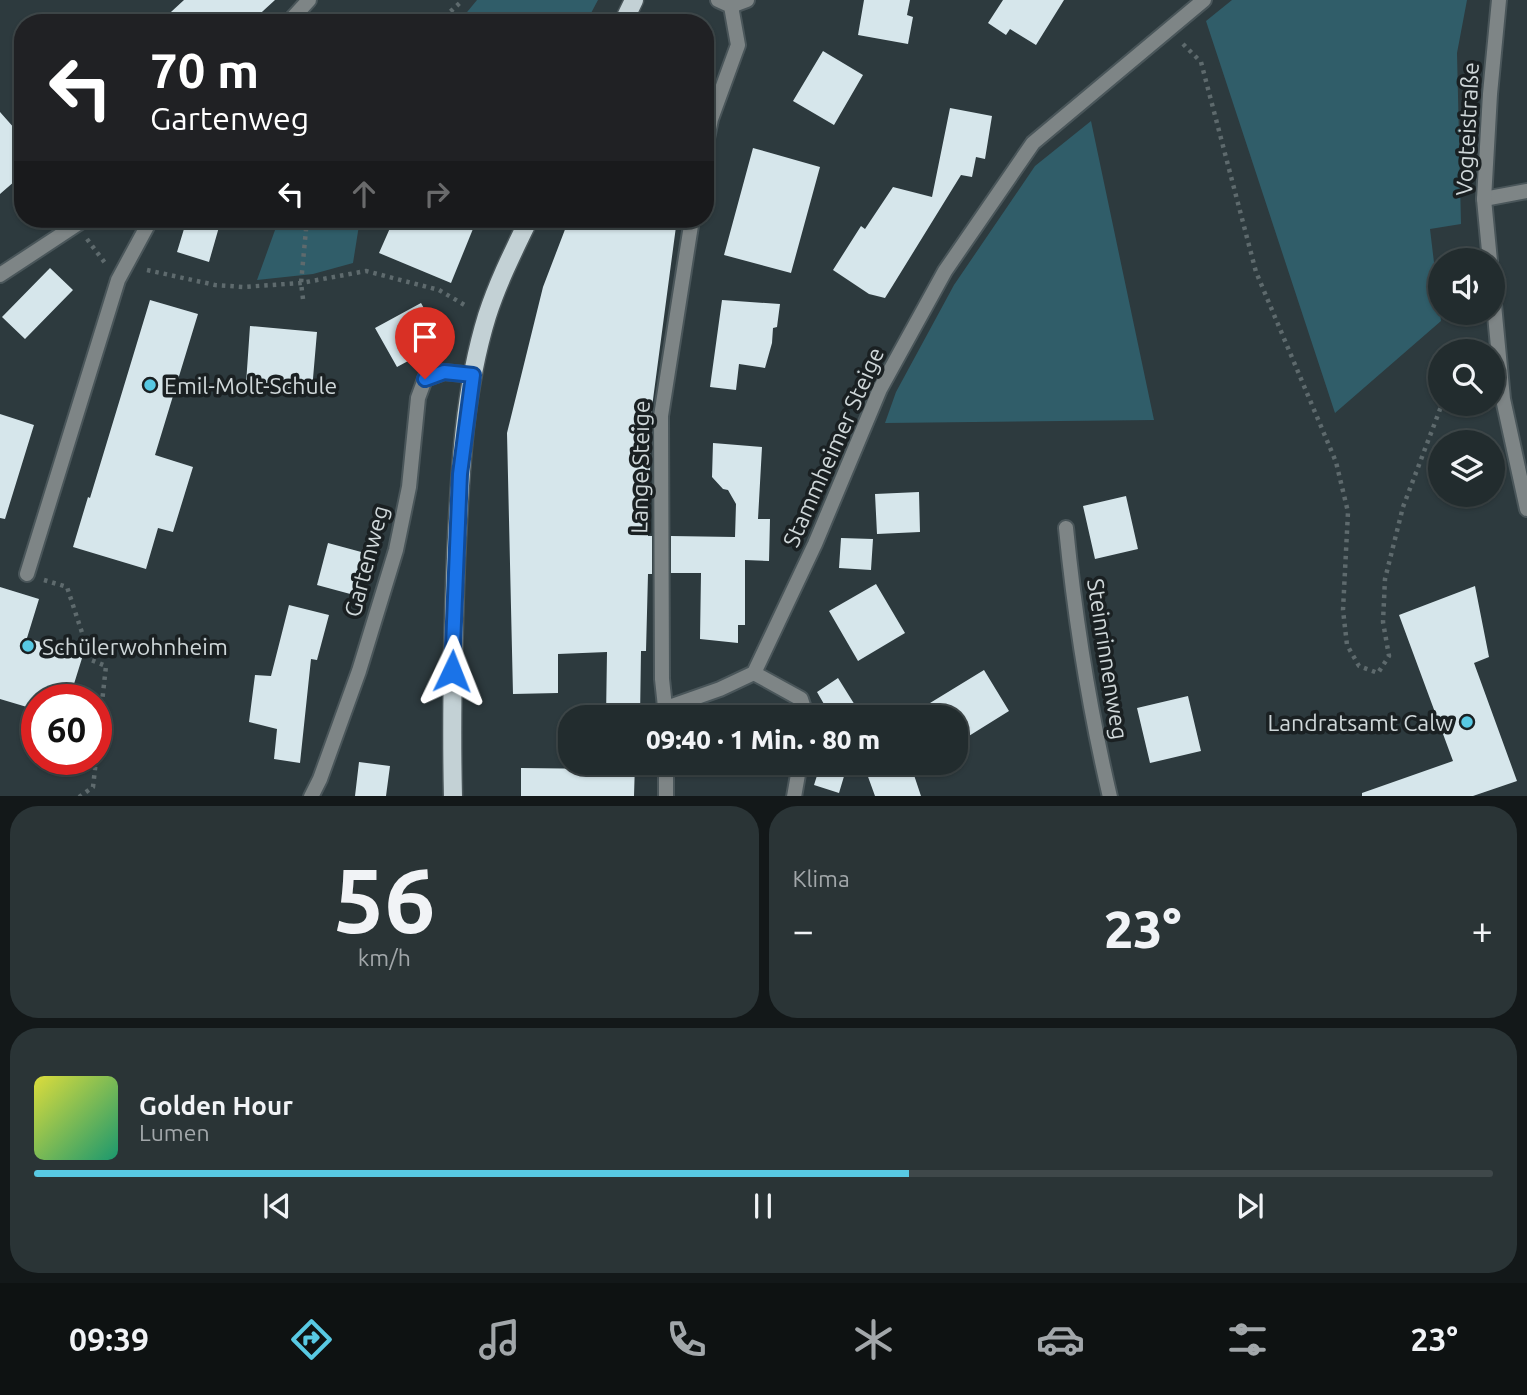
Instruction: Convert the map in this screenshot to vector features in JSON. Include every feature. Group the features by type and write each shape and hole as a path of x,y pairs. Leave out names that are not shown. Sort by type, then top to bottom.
{"main road":[{"path":"453,796 452,671 460,474 473,375 487,317 525,228"}],"street":[{"path":"296,14 309,0"},
{"path":"714,111 738,44 724,3 747,0"},
{"name":"Stammheimer Steige","path":"754,673 815,544 880,389 945,271 1033,143 1204,0"},
{"name":"Vogteistraße","path":"1489,248 1484,198 1499,0"},
{"path":"1484,198 1527,191"},
{"path":"0,275 72,228"},
{"path":"27,574 118,280 146,228"},
{"name":"Lange Steige","path":"665,705 662,679 661,416 691,228"},
{"path":"1496,325 1503,399 1527,509"},
{"name":"Gartenweg","path":"311,796 320,779 359,671 396,550 409,487 418,398 425,379 444,372 473,375"},
{"name":"Steinrinnenweg","path":"1066,528 1077,624 1095,734 1110,796"},
{"path":"684,705 754,673 801,699 803,705"},
{"path":"666,775 666,796"},
{"path":"794,796 798,775"}],"path":[{"path":"448,14 463,0"},
{"path":"1168,28 1201,62 1256,272 1336,462 1348,512 1343,610 1347,645 1359,666 1378,673 1389,656 1383,622 1385,579 1403,507 1437,416"},
{"path":"85,228 118,280"},
{"path":"303,299 301,283 306,228"},
{"path":"140,269 215,285 243,287 301,283 366,271 439,290 487,317"},
{"path":"66,587 91,660 106,666 104,684"},
{"path":"79,796 93,788 94,775"}],"shaded area":[{"path":"477,0 598,0 591,14 465,14"},
{"path":"1232,0 1467,0 1457,53 1461,224 1430,229 1432,248 1428,248 1428,325 1436,325 1335,413 1206,21"},
{"path":"1091,121 1154,420 885,423 896,392 954,285 1035,166"},
{"path":"276,228 359,228 353,263 313,274 257,280"}],"building":[{"path":"184,0 275,0 260,14 169,14"},
{"path":"864,0 910,0 907,15 913,17 908,44 858,35"},
{"path":"1003,0 1064,0 1036,45 1010,29 1006,35 988,23"},
{"path":"823,51 863,75 834,125 793,101"},
{"path":"950,108 992,116 985,159 976,157 972,177 961,175 885,298 869,294 833,270 861,226 865,229 893,187 932,197"},
{"path":"0,112 14,128 14,182 0,194"},
{"path":"753,148 820,167 791,273 724,255"},
{"path":"184,228 219,228 209,262 177,252"},
{"path":"390,228 473,228 451,283 379,253"},
{"path":"566,228 676,228 652,407 648,536 652,536 652,574 648,574 646,651 641,651 640,705 606,705 607,652 558,654 558,693 513,694 507,433 543,287"},
{"path":"50,268 73,290 25,339 2,317"},
{"name":"Emil-Molt-Schule","path":"150,300 198,314 155,455 193,467 173,532 158,528 146,569 73,547"},
{"path":"722,300 780,304 777,327 773,328 765,368 739,364 736,390 710,387"},
{"path":"421,303 443,342 397,367 375,328"},
{"path":"250,326 317,332 312,390 246,384"},
{"path":"0,414 34,425 5,519 0,518"},
{"path":"713,443 762,447 758,519 770,519 769,561 745,560 745,625 738,625 738,643 700,639 701,573 671,573 671,536 735,537 736,504 728,490 723,489 712,477"},
{"path":"919,492 920,532 877,534 875,494"},
{"path":"1126,496 1138,549 1095,559 1083,506"},
{"path":"841,538 873,539 871,570 839,568"},
{"path":"328,543 365,553 354,595 317,585"},
{"path":"876,584 905,633 858,661 829,611"},
{"name":"Landratsamt Calw","path":"1475,586 1489,657 1474,663 1517,781 1473,796 1362,796 1362,793 1453,761 1399,615"},
{"name":"Schülerwohnheim","path":"0,587 39,599 27,638 83,655 74,684 21,684 21,705 0,699"},
{"path":"289,605 329,615 317,660 311,659 300,763 274,759 277,729 249,722 255,675 271,676"},
{"path":"984,670 1009,711 968,737 968,705 930,703"},
{"path":"838,678 855,705 824,705 817,692"},
{"path":"1188,696 1201,751 1150,763 1137,708"},
{"path":"359,762 390,766 386,796 355,796"},
{"path":"521,768 558,768 558,775 635,775 634,796 521,796"},
{"path":"817,775 844,775 839,793 814,785"},
{"path":"867,775 914,775 921,796 875,796"}],"place":[{"name":"Emil-Molt-Schule","path":"150,385"},
{"name":"Schülerwohnheim","path":"28,646"},
{"name":"Landratsamt Calw","path":"1467,722"}],"route":[{"path":"425,379 444,372 473,375 460,474 452,671"}]}
